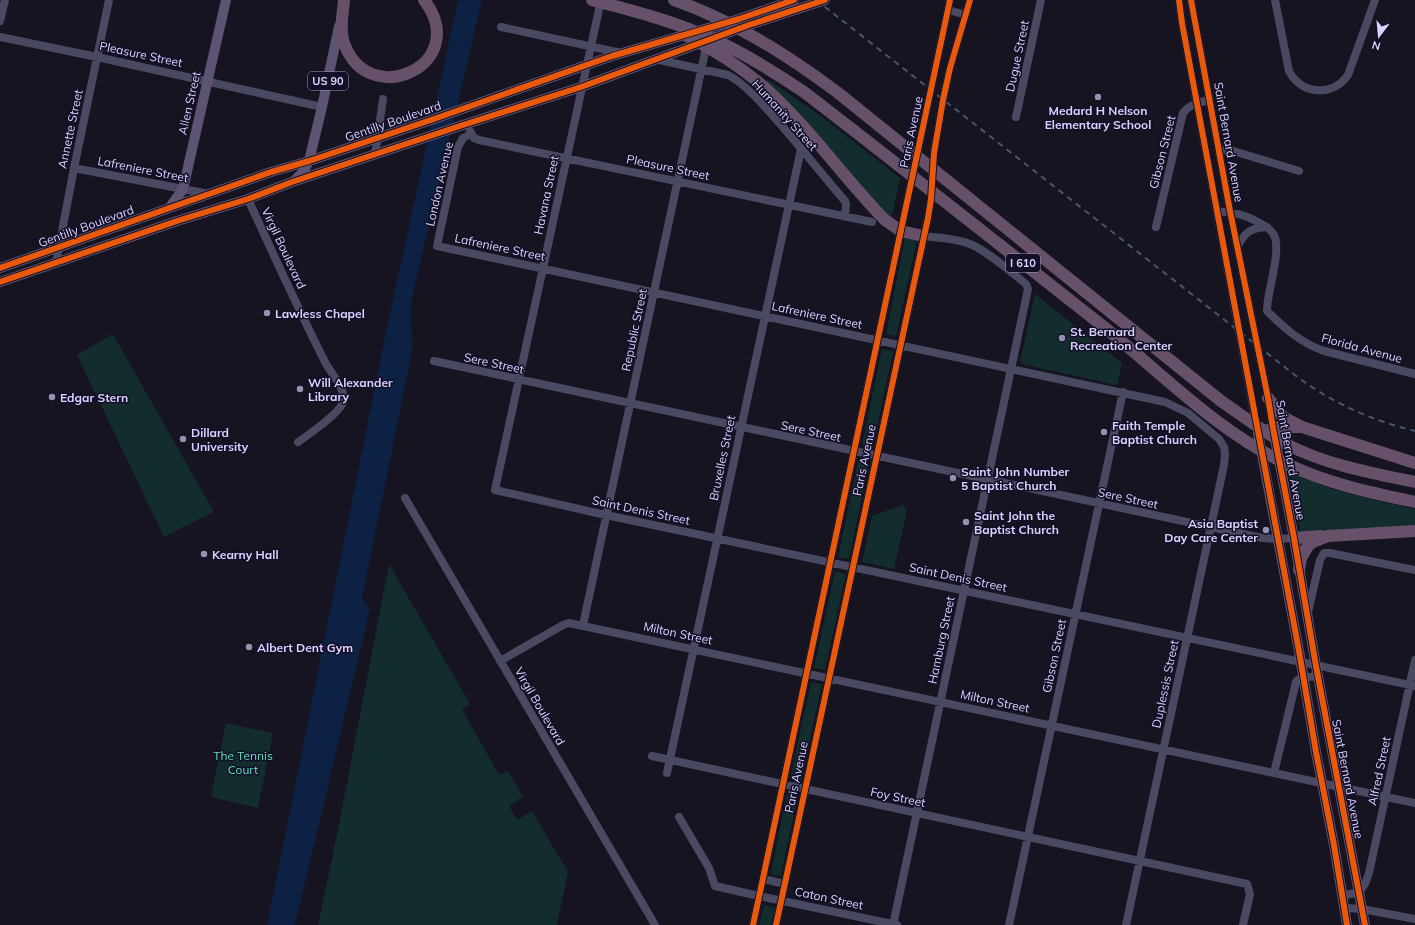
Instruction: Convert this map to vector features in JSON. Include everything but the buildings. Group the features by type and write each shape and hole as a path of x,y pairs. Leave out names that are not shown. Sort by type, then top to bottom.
{"highway":[{"path":"344,0 342,29 343,42 355,62 372,74 387,77 396,77 408,74 419,68 431,54 436,38 436,28 433,16 424,0"},
{"name":"I 610","path":"592,0 635,11 716,40 763,66 804,92 1106,329 1220,424 1256,447 1290,466 1326,480 1373,493 1415,502"},
{"name":"I 610","path":"674,0 725,22 775,48 803,67 837,92 1215,396 1252,423 1309,455 1373,473 1415,482"},
{"path":"635,11 692,39 737,66 763,86 807,130 880,216 900,231 923,236"},
{"path":"1268,398 1283,416 1302,427"},
{"path":"1258,433 1273,428 1292,426 1302,427 1415,463"},
{"path":"1294,538 1415,531"},
{"path":"1299,570 1300,558 1308,546 1313,542 1328,536"}],"main road":[{"name":"Allen Street","path":"169,208 184,189 226,0"},
{"name":"US 90","path":"292,182 303,172 309,161 322,107 344,0"},
{"name":"Gentilly Boulevard","path":"0,268 271,172 396,132 622,53 739,19 794,0"},
{"name":"Gentilly Boulevard","path":"0,282 180,220 248,199 292,182 581,87 654,59 825,0"},
{"name":"Saint Bernard Avenue","path":"1273,428 1338,787 1365,925"},
{"name":"Saint Bernard Avenue","path":"1258,433 1304,677 1347,925"}],"street":[{"path":"0,20 5,0"},
{"name":"Annette Street","path":"56,263 109,0"},
{"name":"Havana Street","path":"496,490 518,380 601,0"},
{"name":"Paris Avenue","path":"753,925 950,0"},
{"name":"Paris Avenue","path":"776,925 931,199 934,153 943,100 950,68 970,0"},
{"name":"Dugue Street","path":"1016,118 1041,0"},
{"name":"Saint Bernard Avenue","path":"1178,0 1258,433"},
{"name":"Saint Bernard Avenue","path":"1191,0 1230,211 1238,245 1273,428"},
{"path":"1275,0 1289,70 1293,78 1302,86 1320,91 1329,90 1336,87 1343,82 1348,75 1376,0"},
{"path":"948,10 966,15"},
{"path":"501,27 622,53"},
{"name":"Pleasure Street","path":"0,37 322,107"},
{"name":"Republic Street","path":"583,625 708,40"},
{"name":"Humanity Street","path":"654,59 728,75 734,78 762,103 845,201 845,216"},
{"path":"375,155 383,99"},
{"name":"Gibson Street","path":"1156,227 1182,117 1186,109 1197,103 1210,100"},
{"path":"465,124 472,134"},
{"name":"Pleasure Street","path":"472,134 474,138 479,140 872,222"},
{"name":"London Avenue","path":"437,246 458,147 463,138 472,134"},
{"name":"Bruxelles Street","path":"667,773 802,149"},
{"path":"1219,151 1230,150 1299,170"},
{"name":"Lafreniere Street","path":"74,168 209,194"},
{"name":"Virgil Boulevard","path":"248,199 294,299 326,365 341,388 344,397 342,406 319,427 298,442"},
{"path":"1217,212 1230,211 1267,226"},
{"path":"1238,245 1247,232 1257,227 1267,226"},
{"name":"Florida Avenue","path":"1267,226 1273,234 1276,245 1276,254 1267,311 1296,337 1313,347 1415,374"},
{"name":"Hamburg Street","path":"894,925 1028,289 1026,284 1021,280 971,244 923,236"},
{"name":"Lafreniere Street","path":"437,246 1165,402 1188,413 1219,439 1224,447"},
{"name":"Sere Street","path":"434,361 1262,538 1294,538"},
{"name":"Gibson Street","path":"1009,925 1123,392"},
{"name":"Duplessis Street","path":"1126,925 1224,465 1224,447"},
{"name":"Saint Denis Street","path":"496,490 718,539 1412,685"},
{"name":"Virgil Boulevard","path":"405,498 655,925"},
{"path":"1307,617 1320,560 1324,553 1415,570"},
{"name":"Milton Street","path":"500,661 563,625 569,623 583,625 1415,803"},
{"name":"Alfred Street","path":"1359,892 1365,884 1369,873 1412,685 1415,660"},
{"path":"1274,773 1294,685 1298,679 1304,677 1318,677"},
{"name":"Foy Street","path":"652,756 1247,884 1250,894 1243,925"},
{"name":"Caton Street","path":"679,817 709,868 715,886 894,925"},
{"path":"763,879 784,884"},
{"path":"1342,896 1359,892"},
{"path":"1344,908 1362,909 1415,919"}],"green space":[{"path":"767,79 821,116 900,178 891,220 765,82"},
{"path":"905,237 917,240 896,336 886,334"},
{"path":"1035,294 1122,363 1118,383 1116,385 1022,364 1020,362"},
{"path":"113,334 214,512 164,537 77,355"},
{"path":"882,349 893,351 873,447 862,445"},
{"path":"858,461 869,464 849,559 838,557"},
{"path":"1289,472 1336,490 1415,509 1415,529 1301,534"},
{"path":"903,505 907,510 894,569 862,562 872,516"},
{"path":"389,564 470,704 462,709 499,775 508,771 523,797 509,806 517,820 532,811 568,872 557,925 318,925 338,830"},
{"path":"835,571 846,574 825,670 814,668"},
{"path":"811,682 822,684 801,781 790,779"},
{"name":"The Tennis Court","path":"226,723 273,733 258,808 211,797"},
{"path":"787,794 798,796 781,875 779,876 772,875 771,872"},
{"path":"764,905 775,908 771,925 759,925"}],"water":[{"path":"458,0 482,0 411,302 412,352 362,598 370,609 295,925 267,925 385,337"}],"railway":[{"path":"816,0 1300,379 1327,397 1355,411 1369,417 1415,431"}],"cycle path":[{"path":"0,268 271,172 309,161 431,120 612,56 739,19 794,0"},
{"path":"0,282 177,221 248,199 292,182 581,87 749,25 825,0"},
{"path":"753,925 950,0"},
{"path":"776,925 928,218 931,199 934,153 943,100 950,68 970,0"},
{"path":"1179,0 1182,23 1299,651 1347,925"},
{"path":"1191,0 1230,211 1268,398 1316,666 1365,925"}],"place":[{"name":"Medard H Nelson Elementary School","path":"1098,97"},
{"name":"Lawless Chapel","path":"267,313"},
{"name":"St. Bernard Recreation Center","path":"1062,338"},
{"name":"Will Alexander Library","path":"300,389"},
{"name":"Edgar Stern","path":"52,397"},
{"name":"Faith Temple Baptist Church","path":"1104,432"},
{"name":"Dillard University","path":"183,439"},
{"name":"Saint John Number 5 Baptist Church","path":"953,478"},
{"name":"Saint John the Baptist Church","path":"966,522"},
{"name":"Asia Baptist Day Care Center","path":"1266,530"},
{"name":"Kearny Hall","path":"204,554"},
{"name":"Albert Dent Gym","path":"249,647"}]}
